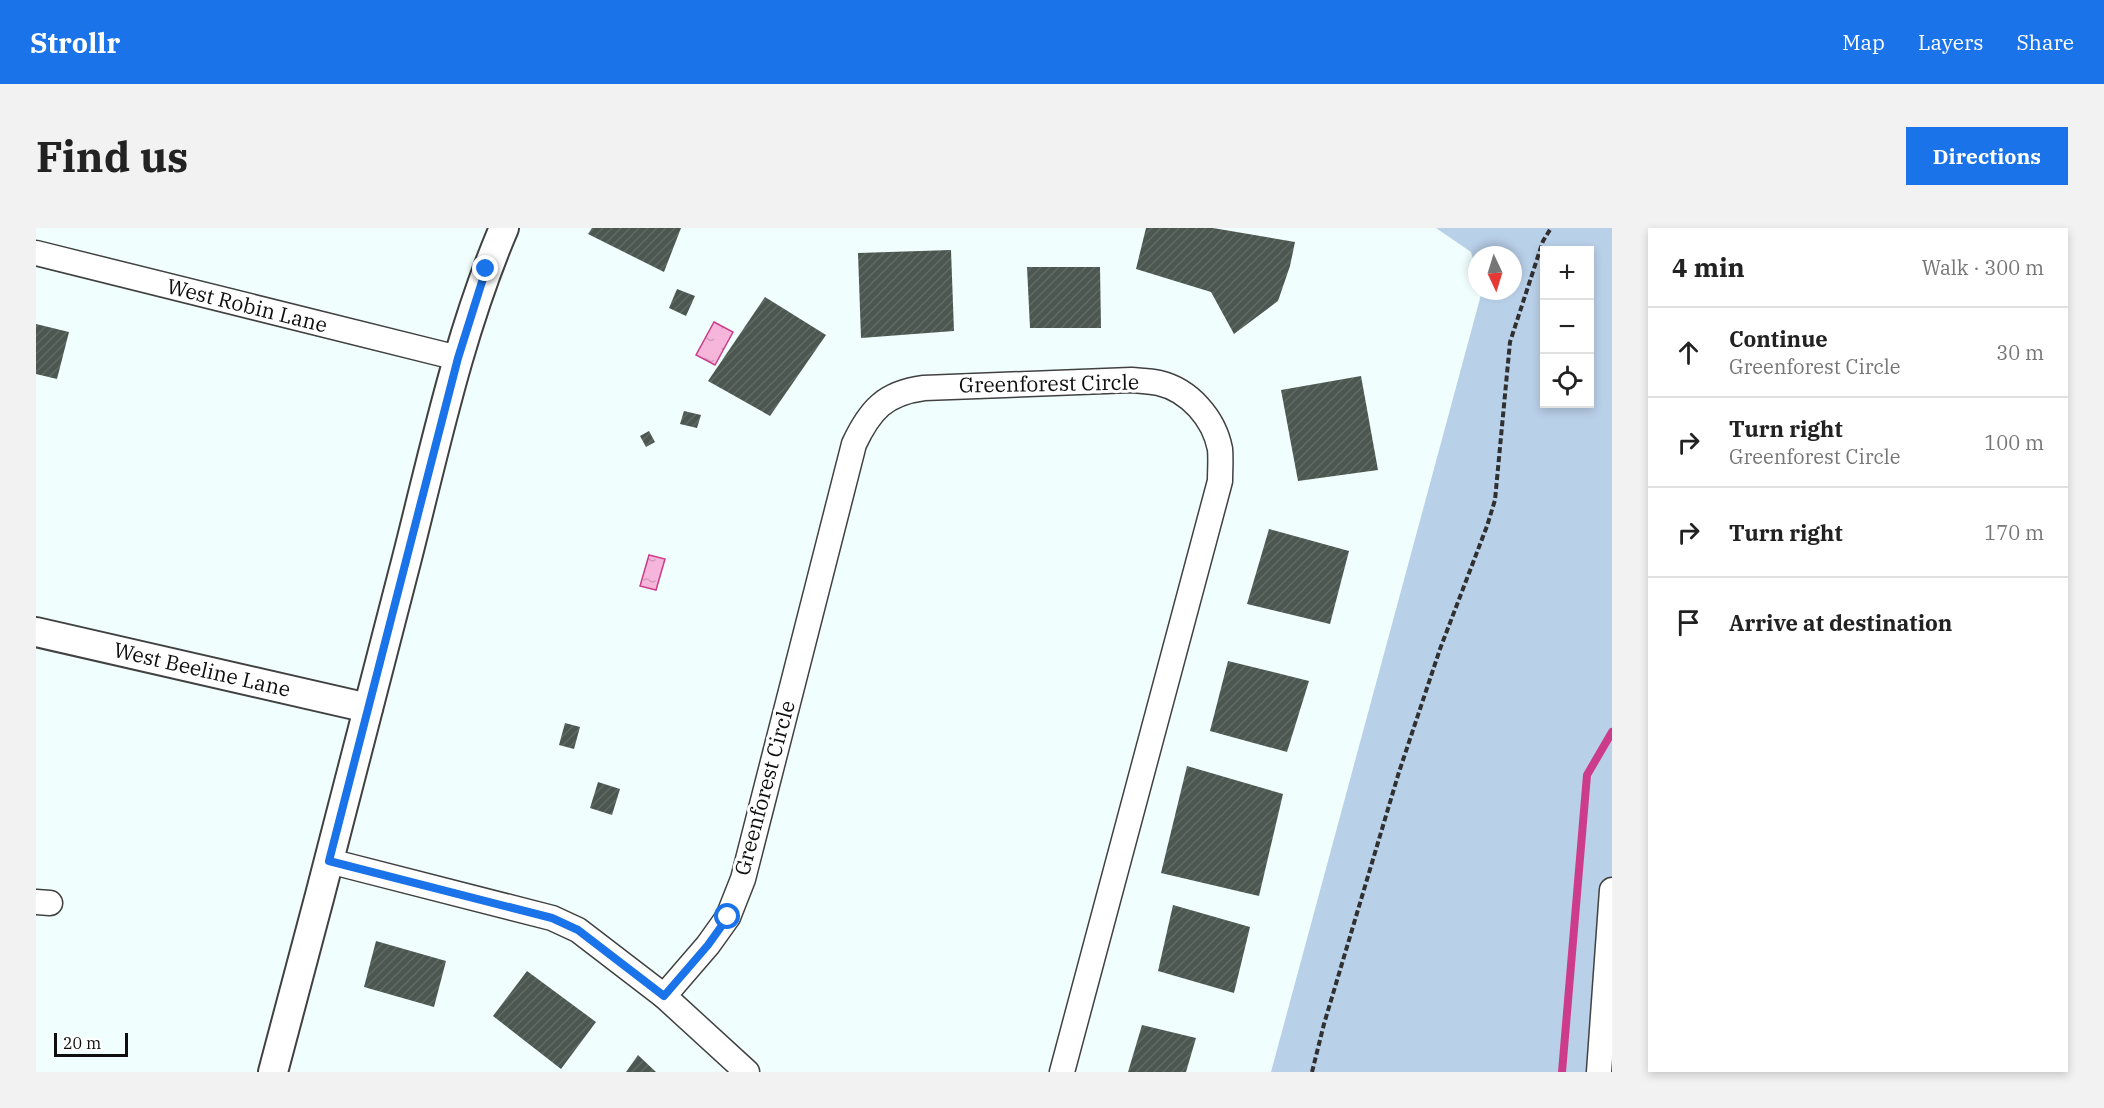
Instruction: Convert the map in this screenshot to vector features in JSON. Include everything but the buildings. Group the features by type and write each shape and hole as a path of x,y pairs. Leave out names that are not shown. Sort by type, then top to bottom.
{"street":[{"path":"273,1072 458,358 486,269 504,228"},
{"name":"West Robin Lane","path":"36,253 458,358"},
{"name":"Greenforest Circle","path":"664,996 708,945 728,917 743,879 854,444 864,423 880,404 902,391 924,388 1131,380 1160,383 1183,392 1201,409 1212,427 1220,448 1220,481 1062,1072"},
{"name":"West Beeline Lane","path":"36,632 368,708"},
{"path":"329,861 552,918 578,930 664,996 747,1072"},
{"path":"1599,1072 1612,890"}],"path":[{"path":"1312,1072 1324,1024 1399,772 1440,649 1484,535 1495,500 1509,342 1543,241 1551,228"}],"shaded area":[{"path":"1436,228 1612,228 1612,1072 1271,1072 1480,300 1522,300 1522,246 1468,246 1468,250"}],"water":[{"path":"714,322 733,332 715,365 696,355"},
{"path":"649,555 665,559 656,590 640,586"}],"waterway":[{"path":"1562,1072 1587,775 1612,732"}],"route":[{"path":"486,269 458,358 329,861 552,918 578,930 664,996 708,945 728,917"}]}
